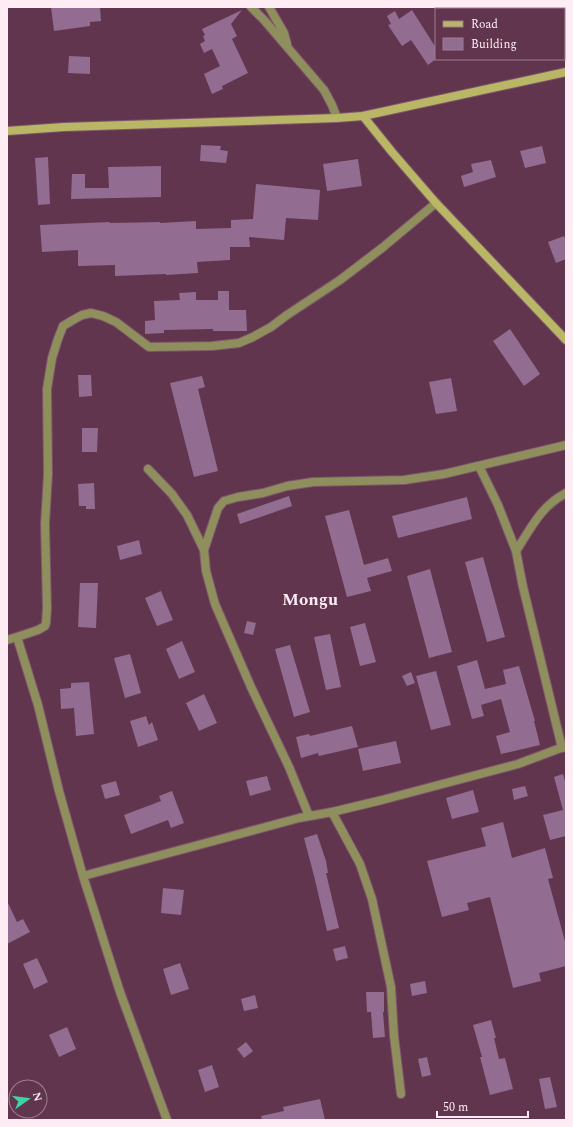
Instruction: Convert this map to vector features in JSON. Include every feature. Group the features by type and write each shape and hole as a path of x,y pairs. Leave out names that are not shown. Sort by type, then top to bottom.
{"main road":[{"path":"7,131 72,127 363,116 566,72"},
{"path":"363,116 436,203 566,340"}],"street":[{"path":"251,7 324,90 332,105 336,118"},
{"path":"269,7 284,34 289,49"},
{"path":"7,640 38,630 45,626 46,622 45,524 48,474 47,389 52,358 63,326 82,315 91,313 103,316 116,322 150,347 212,346 239,342 253,337 271,327 340,280 382,248 436,203"},
{"path":"204,550 218,508 224,501 263,493 287,486 313,482 404,480 444,474 566,445"},
{"path":"83,876 309,816 382,800 518,764 564,747 523,588 516,551 498,505 479,466"},
{"path":"148,469 172,494 187,515 204,550 206,571 215,604 309,816"},
{"path":"516,551 544,508 556,498 566,493"},
{"path":"17,637 38,705 63,805 83,876 120,992 167,1120"},
{"path":"332,812 360,864 372,899 391,987 394,1036 401,1094"}],"building":[{"path":"51,7 100,7 101,21 90,22 90,26 54,31"},
{"path":"242,10 231,24 237,36 232,39 248,73 222,86 223,89 212,94 204,74 220,66 212,49 204,53 200,44 205,41 203,36 205,35 202,29"},
{"path":"412,10 435,46 435,60 428,65 411,40 402,46 388,25 391,24 387,16 395,11 399,19"},
{"path":"69,56 90,57 90,74 68,73"},
{"path":"201,145 221,146 220,150 228,151 226,163 200,161"},
{"path":"542,146 546,163 525,168 520,151"},
{"path":"48,157 50,204 38,205 35,158"},
{"path":"358,159 362,186 327,191 323,164"},
{"path":"491,160 496,177 464,187 461,176 473,172 471,164"},
{"path":"161,166 161,197 71,199 72,174 85,174 85,188 109,188 108,167"},
{"path":"256,184 320,190 318,220 286,218 284,240 249,237 250,247 230,247 230,260 197,262 198,273 115,276 115,265 78,266 78,250 42,252 40,225 109,222 160,223 196,221 196,229 231,228 231,220 253,219"},
{"path":"564,236 566,241 566,259 556,263 548,242"},
{"path":"218,291 229,291 229,310 246,310 247,331 213,331 213,329 164,330 164,333 145,334 145,321 155,320 154,301 180,300 179,293 196,292 196,300 218,300"},
{"path":"510,329 540,374 524,386 493,341"},
{"path":"78,375 91,375 92,396 79,397"},
{"path":"202,376 205,387 198,389 218,471 194,477 170,383"},
{"path":"451,378 457,411 436,414 429,382"},
{"path":"82,428 98,428 97,452 82,452"},
{"path":"94,483 95,509 86,509 86,506 79,506 78,484"},
{"path":"289,496 292,506 240,524 237,514"},
{"path":"467,497 472,519 398,538 392,516"},
{"path":"349,510 364,565 388,558 392,571 367,578 371,591 347,597 325,516"},
{"path":"139,540 142,554 120,560 117,546"},
{"path":"483,557 505,637 487,642 465,562"},
{"path":"430,569 452,652 429,658 407,576"},
{"path":"80,583 98,583 96,628 78,627"},
{"path":"161,591 173,620 157,626 145,598"},
{"path":"247,621 256,623 253,635 244,633"},
{"path":"365,623 376,662 360,666 350,627"},
{"path":"330,634 341,687 326,690 314,637"},
{"path":"182,641 195,672 179,679 166,649"},
{"path":"290,645 310,712 294,717 275,649"},
{"path":"130,654 141,693 125,698 114,658"},
{"path":"477,660 485,689 506,684 503,670 519,666 535,721 540,745 501,754 496,736 510,732 501,699 481,705 484,716 472,719 457,666"},
{"path":"436,671 451,725 431,730 416,676"},
{"path":"411,672 415,683 407,686 402,676"},
{"path":"89,682 94,734 76,736 74,708 61,709 60,689 71,688 71,683"},
{"path":"204,694 217,723 199,731 186,703"},
{"path":"146,716 149,725 152,722 158,740 138,747 130,721"},
{"path":"352,726 358,747 319,756 318,753 301,758 296,737 309,734 310,736"},
{"path":"396,741 401,763 363,771 358,749"},
{"path":"563,774 566,784 566,836 550,840 543,815 563,810 554,777"},
{"path":"267,776 271,790 250,796 246,781"},
{"path":"116,781 120,795 105,799 101,785"},
{"path":"525,786 528,796 514,800 512,789"},
{"path":"473,790 479,812 452,819 446,798"},
{"path":"172,791 184,823 171,828 168,820 131,834 124,815 161,801 159,796"},
{"path":"503,822 512,858 545,848 553,878 548,879 566,945 566,966 539,973 541,981 513,988 490,897 467,903 469,910 442,917 427,861 486,846 481,828"},
{"path":"317,834 326,861 328,873 326,873 339,928 327,931 304,838"},
{"path":"163,888 184,890 181,915 161,913"},
{"path":"7,901 17,922 23,919 30,932 7,944"},
{"path":"345,946 348,958 336,961 333,949"},
{"path":"37,958 48,982 34,989 23,964"},
{"path":"180,963 189,989 171,995 163,969"},
{"path":"425,981 427,993 412,996 410,984"},
{"path":"366,992 384,992 383,1012 385,1037 373,1038 371,1012 367,1012"},
{"path":"255,995 258,1008 244,1011 241,999"},
{"path":"491,1020 496,1038 494,1038 499,1059 505,1058 513,1089 490,1095 473,1025"},
{"path":"67,1027 76,1049 59,1057 49,1035"},
{"path":"246,1042 253,1051 244,1058 237,1049"},
{"path":"427,1057 431,1075 422,1077 418,1059"},
{"path":"212,1065 219,1087 205,1092 198,1070"},
{"path":"550,1077 557,1107 545,1109 539,1079"},
{"path":"320,1099 325,1120 262,1120 261,1116 284,1111 283,1107"}],"district":[{"name":"Mongu","path":"310,599"}]}
